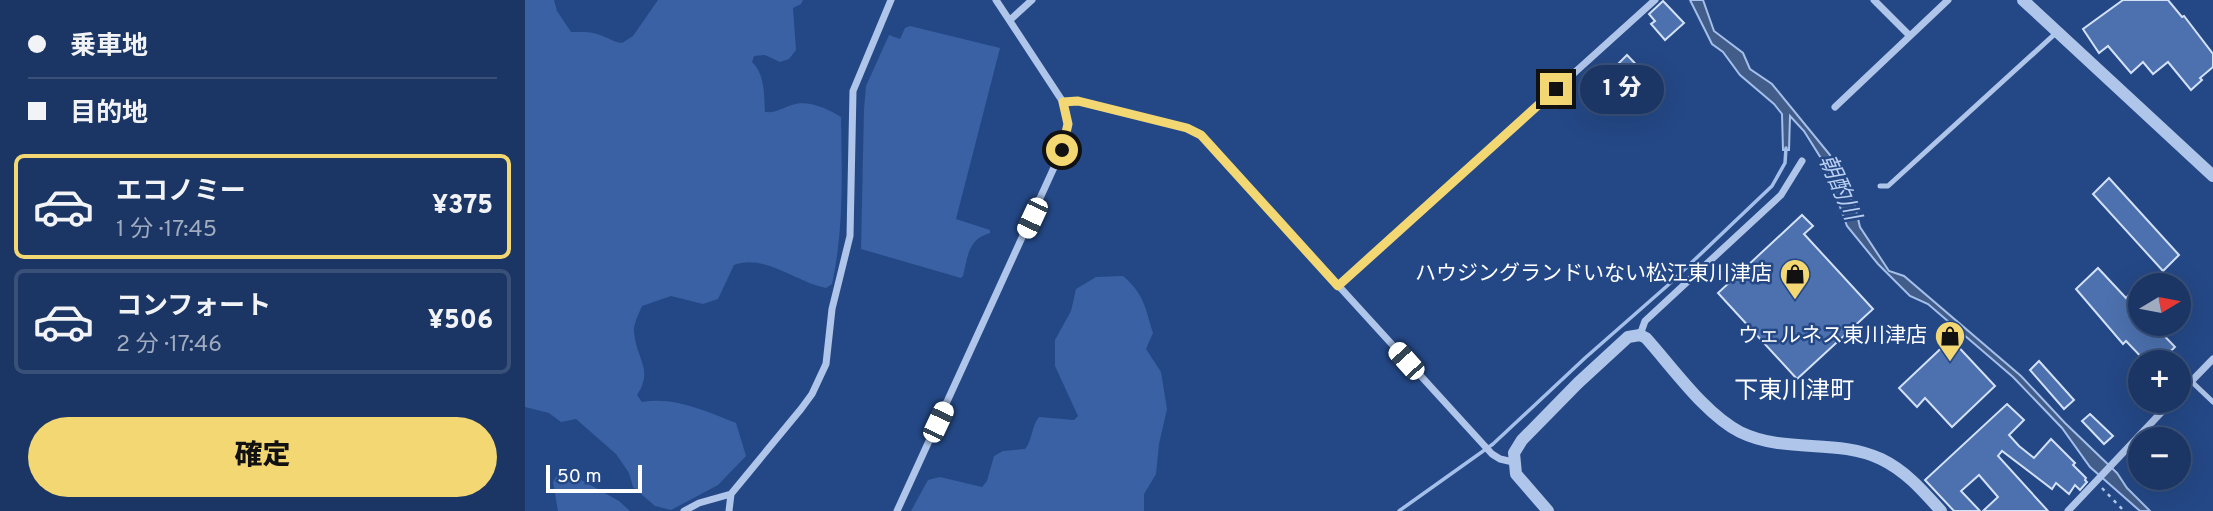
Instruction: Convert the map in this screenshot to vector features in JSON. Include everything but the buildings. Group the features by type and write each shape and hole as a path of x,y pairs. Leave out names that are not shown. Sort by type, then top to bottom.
{"street":[{"path":"729,511 731,494 801,409 816,387 826,364 832,309 850,236 853,92 891,0"},
{"path":"897,511 1062,150 1068,124 1063,102 996,0"},
{"path":"1010,20 1032,0"},
{"path":"1338,286 1655,0"},
{"path":"1874,0 1910,36"},
{"path":"1835,107 1948,0"},
{"path":"2023,0 2213,176"},
{"path":"1063,102 1078,101 1187,128 1201,135 1481,443 1500,459 1513,462"},
{"path":"1640,335 1645,321 1781,195 1802,161"},
{"path":"1548,511 1516,474 1514,453 1522,440 1578,383 1628,337 1640,335 1646,338 1708,407 1730,426 1762,441 1853,451 1878,457 1904,473 1941,511"},
{"path":"2191,381 2213,359"},
{"path":"2068,511 2099,484 2116,460 2161,413"},
{"path":"684,511 699,503 731,494"}],"lane":[{"path":"1880,186 1888,186 2057,32"},
{"path":"2191,381 2213,402"}],"path":[{"path":"2099,484 2124,511"}],"shaded area":[{"path":"525,0 554,0 557,11 571,32 593,33 622,43 633,36 658,0 803,0 793,8 796,50 789,59 780,62 765,55 754,56 752,62 763,85 765,112 804,103 824,108 841,117 840,222 832,284 826,288 769,266 745,262 734,265 718,299 703,304 671,296 642,306 635,322 635,341 644,371 642,386 637,395 642,402 678,403 736,423 746,456 718,485 671,510 655,506 633,487 629,473 616,454 576,419 561,422 549,413 525,407"},
{"path":"910,26 1000,48 956,219 990,230 990,233 973,244 961,278 861,249 866,86 889,35 900,39 905,28"},
{"path":"1123,276 1140,295 1146,308 1153,333 1146,349 1161,372 1167,409 1156,474 1144,494 1144,511 911,511 928,480 940,477 982,487 987,481 994,456 1003,451 1025,449 1039,417 1074,420 1078,416 1055,366 1055,340 1071,311 1076,289 1096,277"},
{"path":"559,471 567,472 619,501 630,511 558,511 553,482"}],"water":[{"name":"朝酌川","path":"1690,0 1703,0 1714,31 1743,53 1750,69 1772,84 1830,155 1837,176 1855,206 1860,227 1889,271 1904,276 2021,376 2117,473 2128,490 2150,511 2140,511 2090,467 2062,428 2013,377 1928,304 1910,296 1878,264 1847,226 1824,163 1804,131 1790,116 1789,150 1783,150 1782,114 1740,75 1723,52 1712,44"}],"waterway":[{"path":"1399,511 1493,444 1667,286 1772,186 1785,163 1786,148"}],"place":[{"name":"ハウジングランドいない松江東川津店","path":"1795,301"},
{"name":"ウェルネス東川津店","path":"1950,363"}],"district":[{"name":"下東川津町","path":"1794,392"}],"route":[{"path":"1062,150 1068,124 1063,102 1078,101 1187,128 1201,135 1338,286 1556,89"}]}
